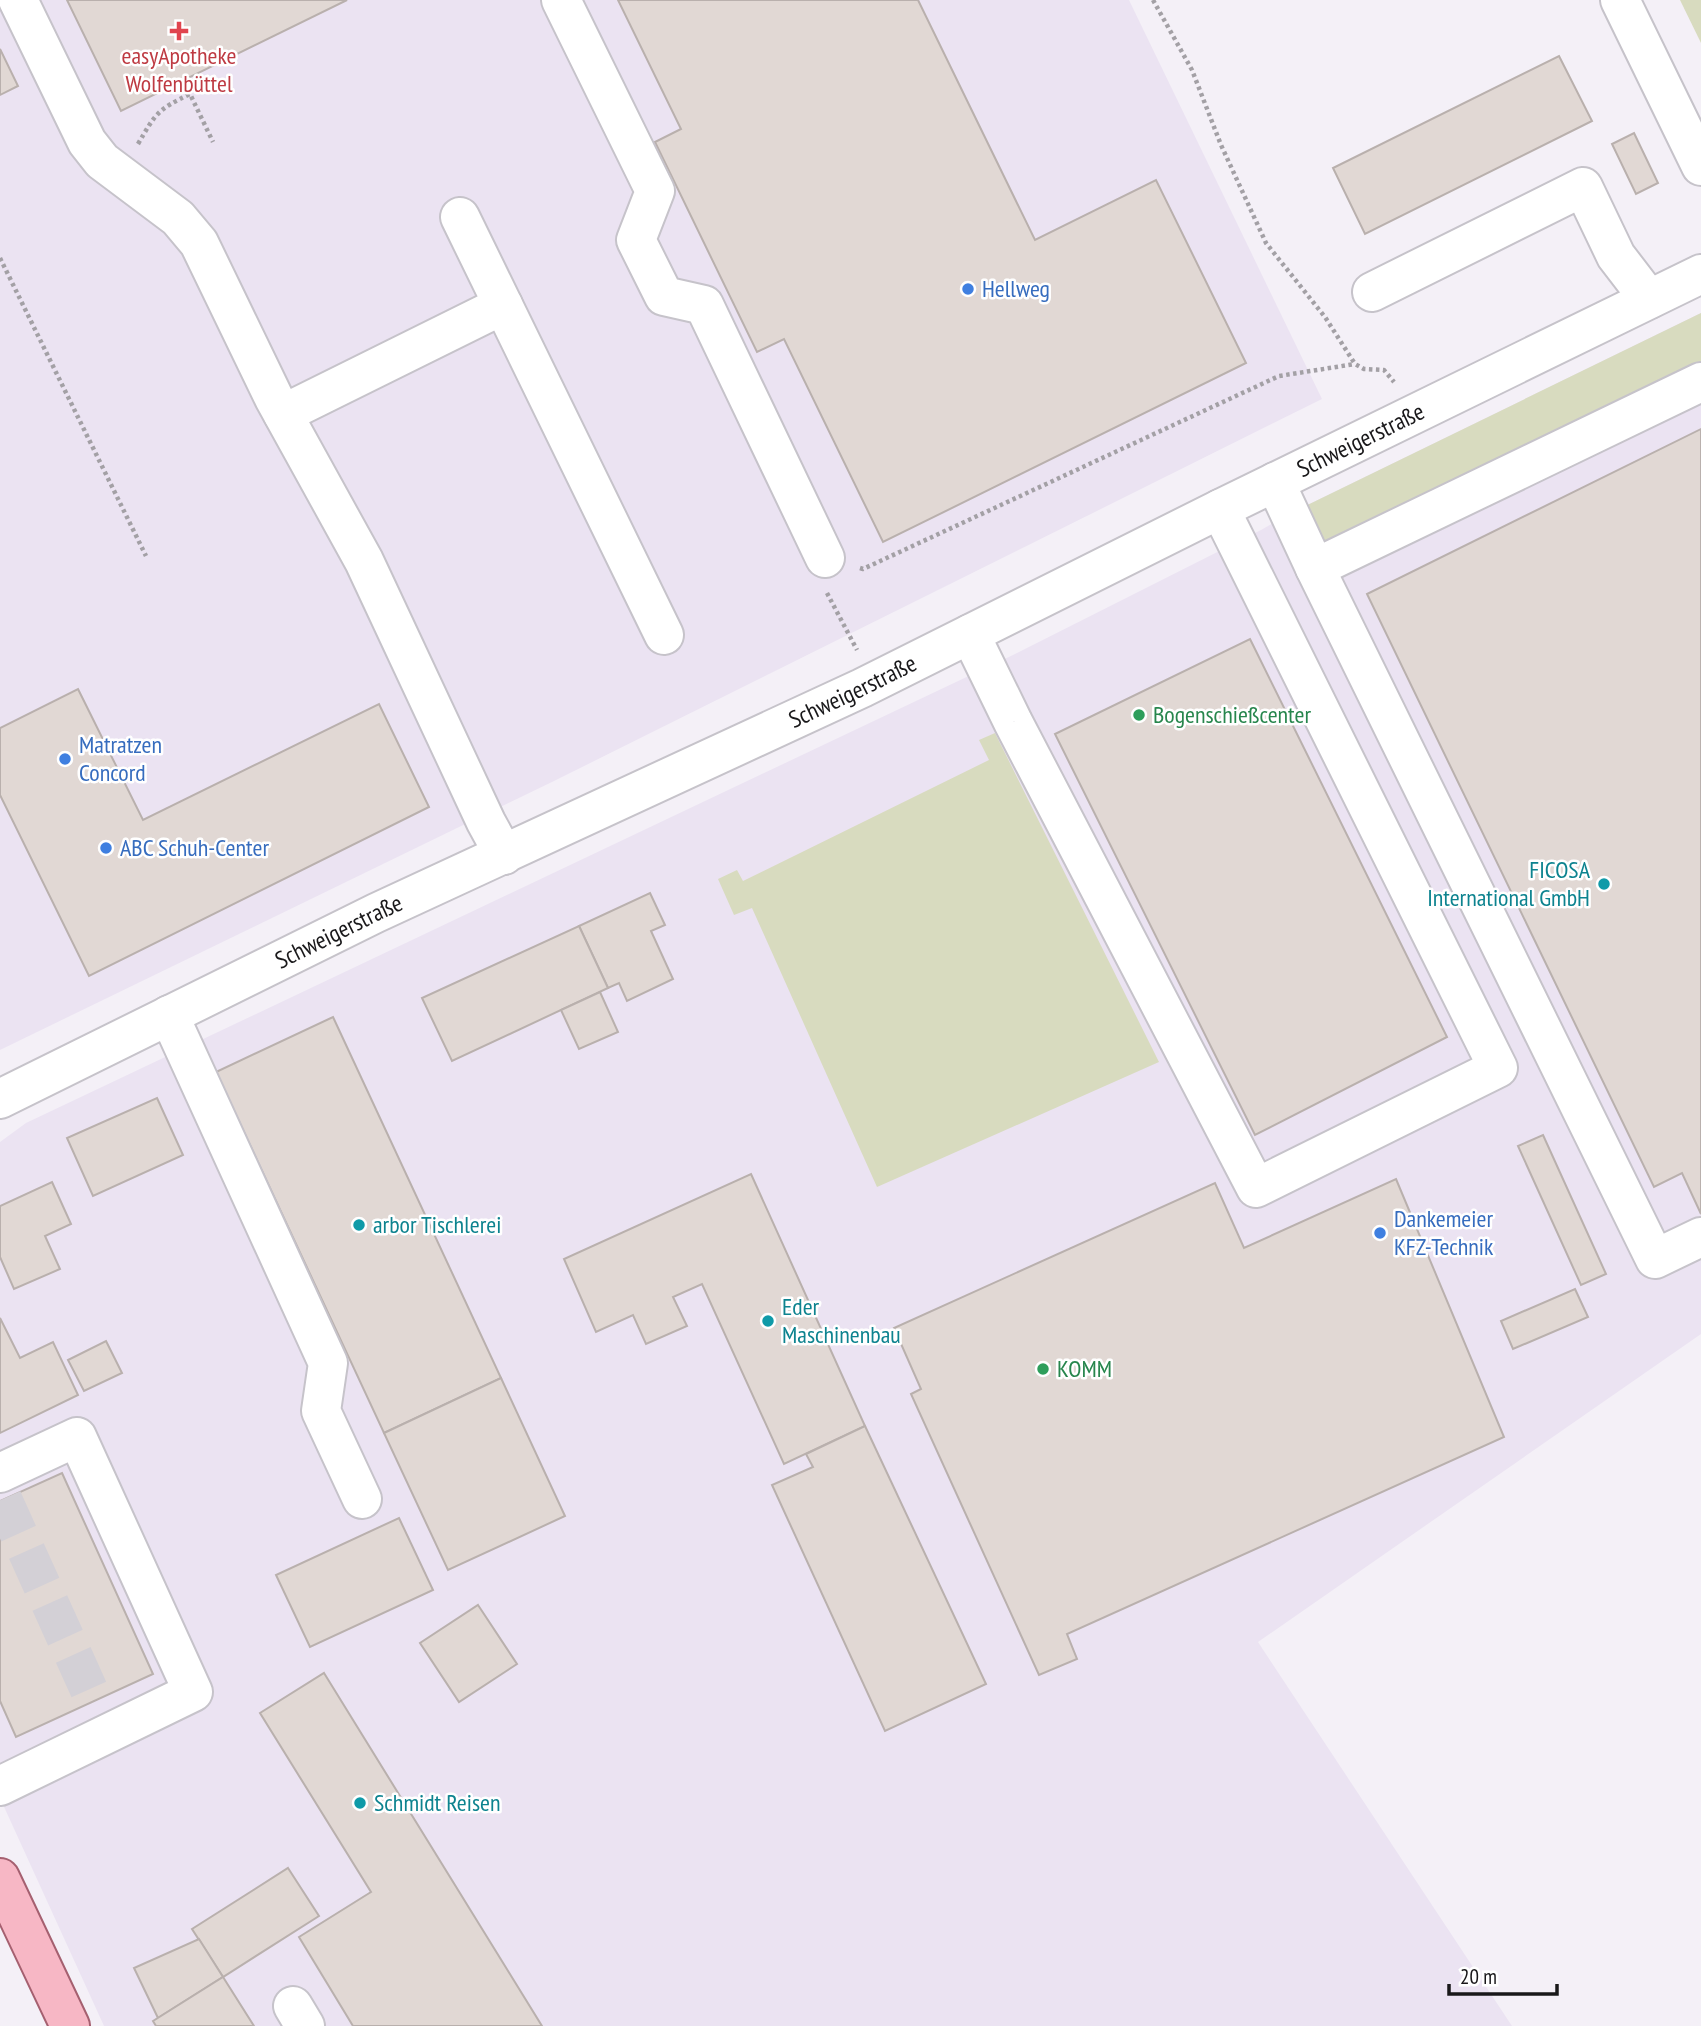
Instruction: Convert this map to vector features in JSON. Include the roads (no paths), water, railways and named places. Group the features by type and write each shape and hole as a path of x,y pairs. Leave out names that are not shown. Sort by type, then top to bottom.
{"main road":[{"path":"0,1878 70,2026"}],"street":[{"path":"18,0 87,142 102,161 178,218 199,243 283,414 364,561 480,810 504,855"},
{"path":"561,0 655,191 636,240 664,296 704,305 825,558"},
{"path":"1620,0 1701,166"},
{"path":"1372,292 1583,187 1616,256 1649,299"},
{"path":"460,217 664,635"},
{"name":"Schweigerstraße","path":"0,1099 376,913 850,694 1649,299 1699,279"},
{"path":"283,414 503,305"},
{"path":"1315,568 1701,382"},
{"path":"1275,482 1655,1259 1701,1237"},
{"path":"970,634 1013,722 1256,1188 1498,1068 1220,509"},
{"path":"169,1015 328,1363 321,1411 362,1499"},
{"path":"0,1786 100,1717 193,1692 77,1437 1,1489"}],"tunnel":[{"path":"3,1499 94,1701"}],"place":[{"name":"easyApotheke Wolfenbüttel","path":"179,31"},
{"name":"Hellweg","path":"968,289"},
{"name":"Bogenschießcenter","path":"1139,715"},
{"name":"Matratzen Concord","path":"65,759"},
{"name":"ABC Schuh-Center","path":"106,848"},
{"name":"FICOSA International GmbH","path":"1604,884"},
{"name":"arbor Tischlerei","path":"359,1225"},
{"name":"Dankemeier KFZ-Technik","path":"1380,1233"},
{"name":"Eder Maschinenbau","path":"768,1321"},
{"name":"KOMM","path":"1043,1369"},
{"name":"Schmidt Reisen","path":"360,1803"}]}
